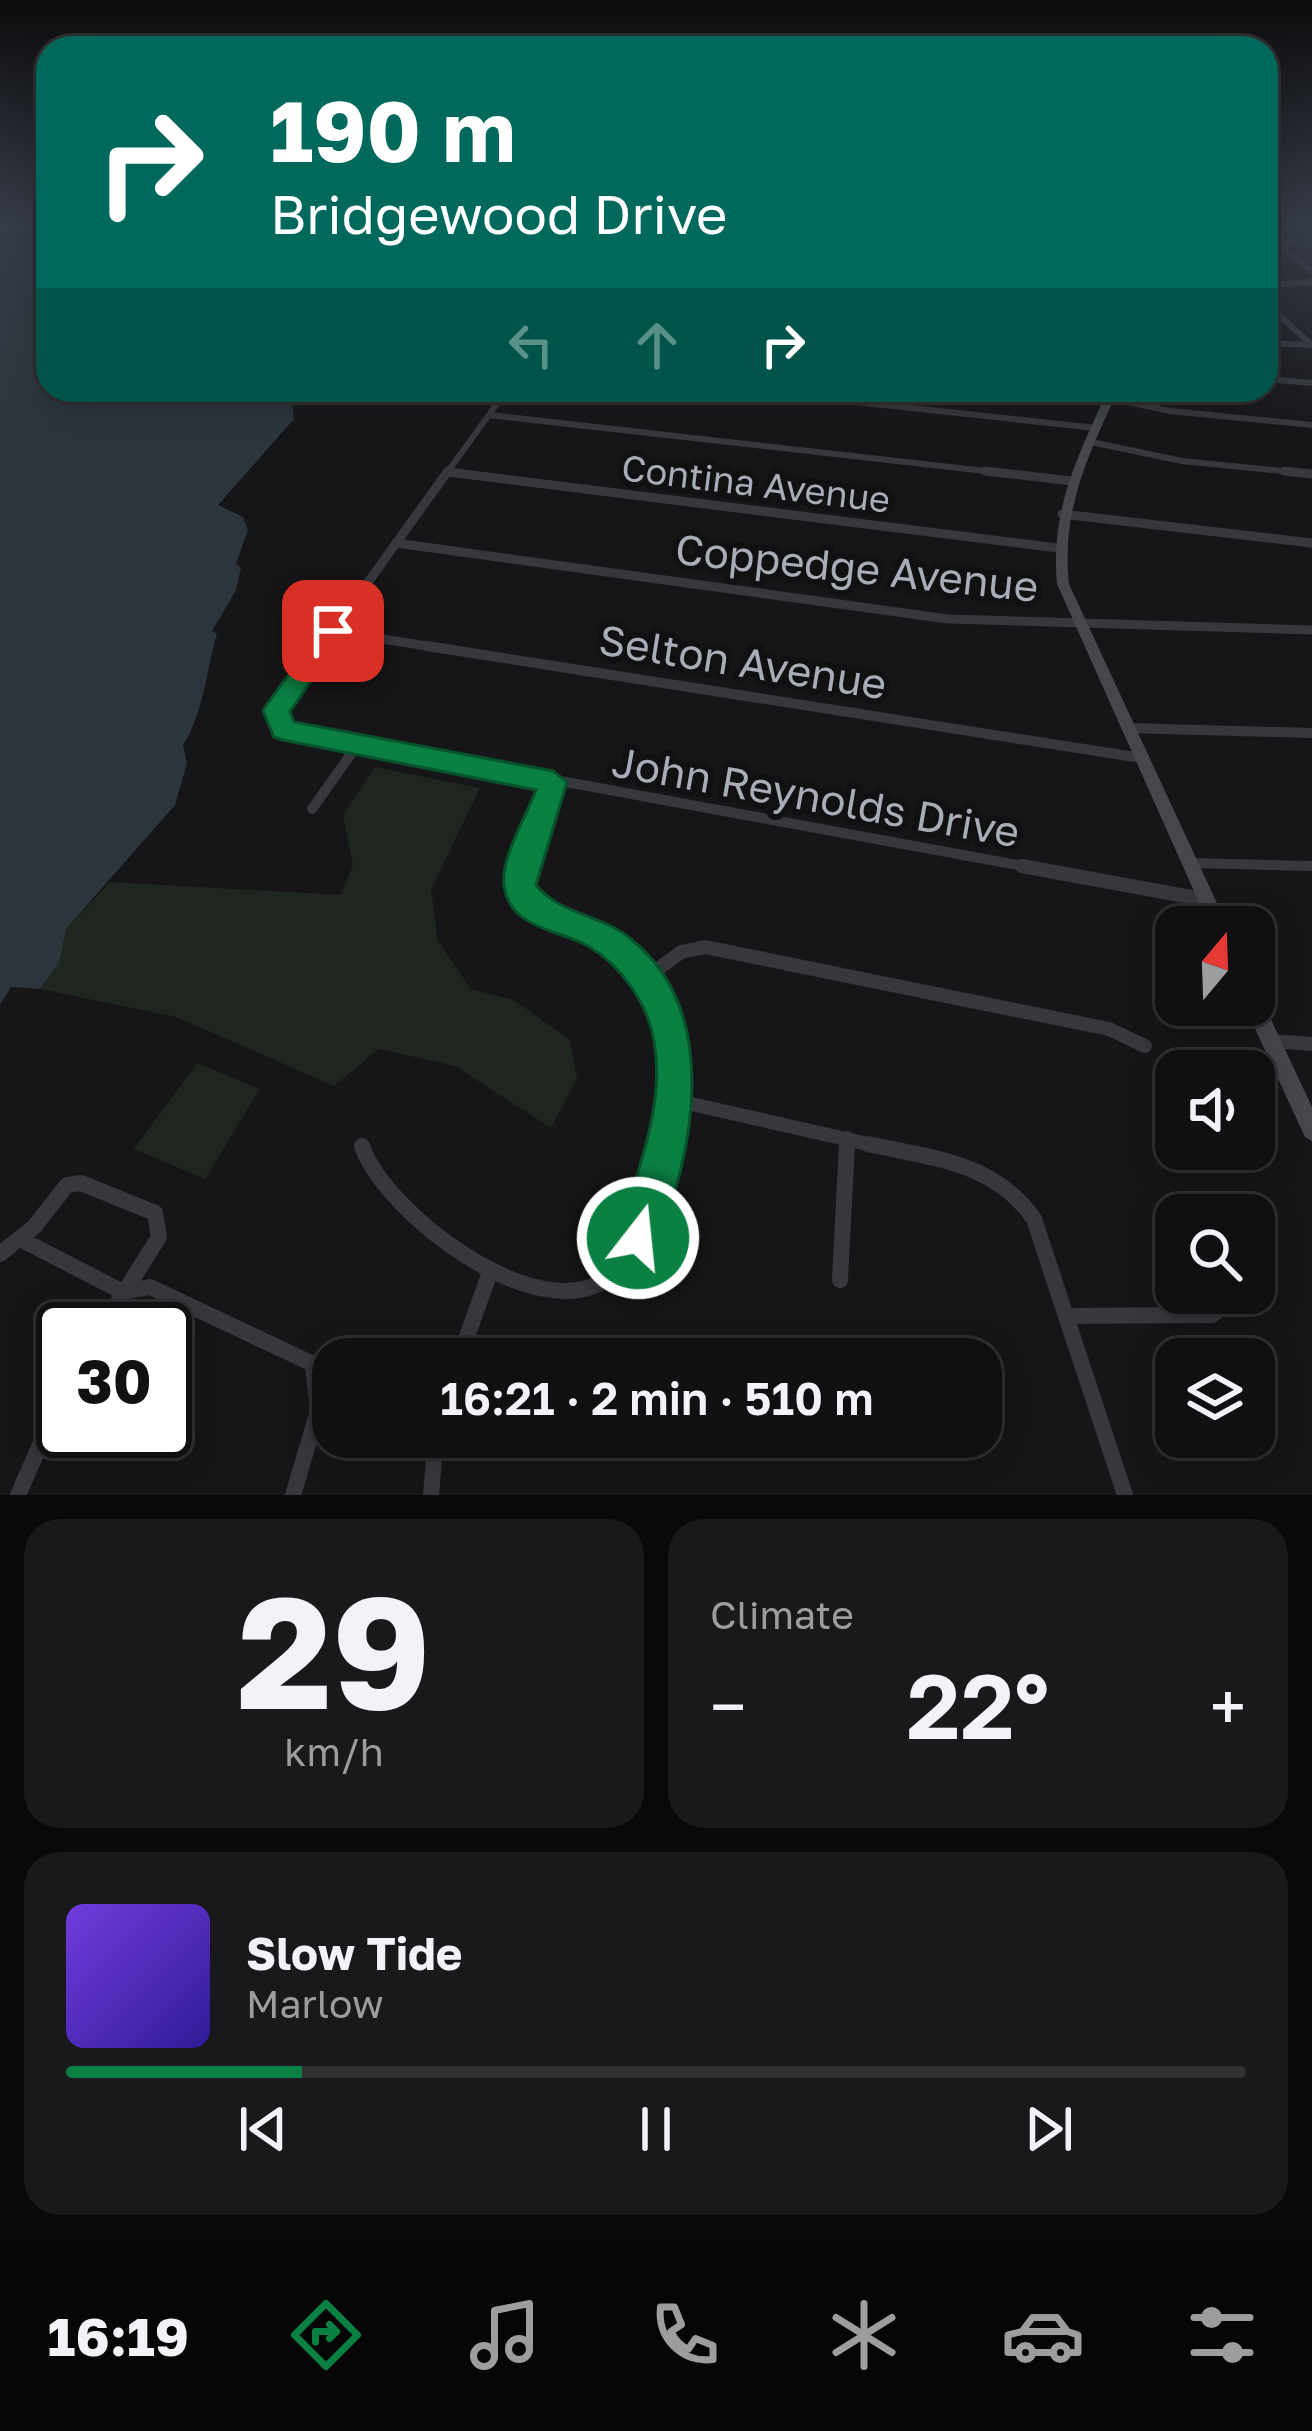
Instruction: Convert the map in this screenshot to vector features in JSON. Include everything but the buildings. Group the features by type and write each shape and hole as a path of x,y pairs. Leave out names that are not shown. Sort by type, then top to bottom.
{"street":[{"path":"1278,316 1312,345"},
{"path":"1278,344 1312,345"},
{"path":"1278,380 1312,383"},
{"path":"333,631 499,402"},
{"path":"837,402 1094,435 1159,457 1312,474"},
{"path":"1108,402 1062,514 1058,548 1063,584 1210,906"},
{"path":"1139,402 1170,411 1312,425"},
{"path":"489,416 1072,482"},
{"name":"Contina Avenue","path":"448,472 1058,548"},
{"path":"1062,514 1312,543"},
{"name":"Coppedge Avenue","path":"396,543 907,614 1312,630"},
{"name":"John Reynolds Drive","path":"333,631 281,703 276,722 290,734 1207,900"},
{"name":"Selton Avenue","path":"333,631 1141,758"},
{"path":"1127,728 1312,733"},
{"path":"312,809 356,747"},
{"path":"362,1146 371,1178 490,1272 548,1291 600,1282 622,1265 638,1238 674,1100 669,1024 646,978 597,934 532,908 520,889 520,872 553,782"},
{"path":"1191,863 1312,866"},
{"path":"646,978 681,952 705,946 1109,1028 1145,1046"},
{"path":"1264,1026 1312,1130"},
{"path":"1271,1042 1312,1044"},
{"path":"674,1100 998,1177 1016,1190 1034,1219 1125,1495"},
{"path":"840,1280 848,1138"},
{"path":"0,1254 22,1240 68,1185 81,1183 155,1213 158,1237 117,1302"},
{"path":"22,1240 123,1292 150,1287 313,1364 320,1376 319,1402 292,1495"},
{"path":"466,1338 490,1272"},
{"path":"1068,1316 1213,1314"},
{"path":"18,1495 36,1454"},
{"path":"431,1495 434,1458"}],"shaded area":[{"path":"0,294 36,294 36,402 287,402 292,404 294,419 218,505 243,517 248,530 236,564 241,568 236,590 212,631 217,634 200,705 183,745 187,763 175,805 66,929 59,963 40,989 11,987 0,1005"},
{"path":"375,767 480,788 431,890 438,941 471,989 514,1000 570,1040 577,1079 551,1128 455,1066 379,1049 334,1086 176,1017 40,989 58,963 66,929 110,882 341,895 353,865 343,815"},
{"path":"197,1063 260,1089 205,1179 134,1149"}],"route":[{"path":"333,631 281,703 275,718 283,730 553,782 520,872 520,889 538,913 597,934 636,966 657,995 673,1043 673,1111 638,1238"}]}
